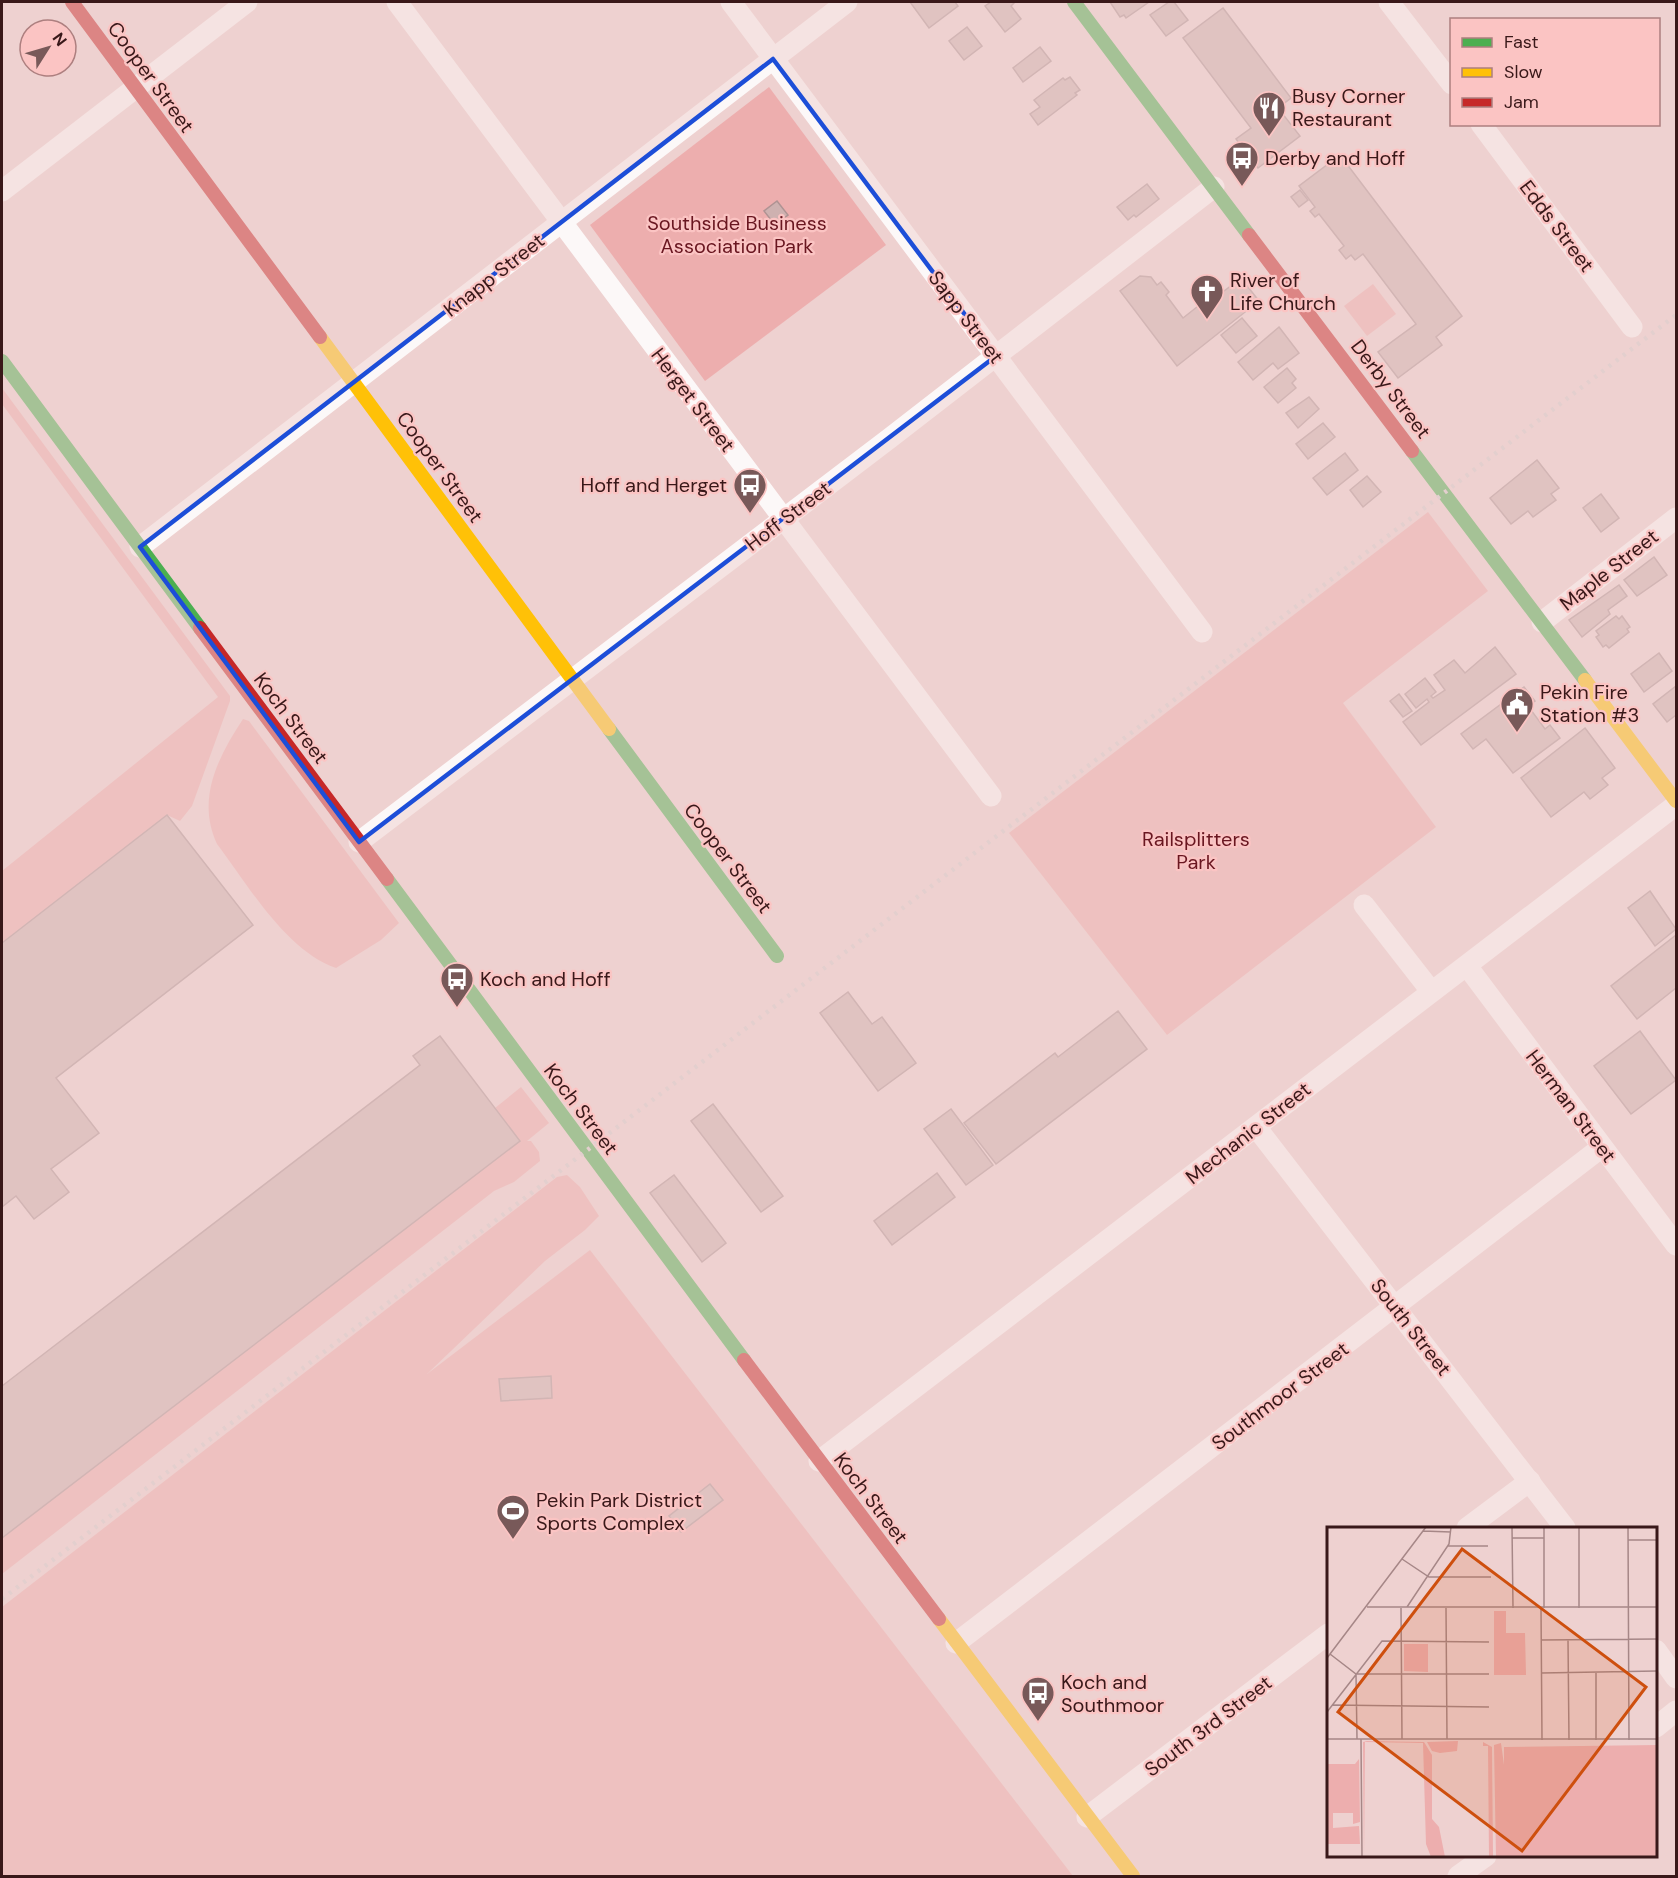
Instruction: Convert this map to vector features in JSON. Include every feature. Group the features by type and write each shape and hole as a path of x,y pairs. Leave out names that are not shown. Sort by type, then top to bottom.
{"street":[{"name":"Cooper Street","path":"72,2 777,956"},
{"path":"2,190 246,2"},
{"name":"Herget Street","path":"397,2 782,520 991,796"},
{"name":"Sapp Street","path":"731,2 1202,632"},
{"name":"Knapp Street","path":"140,547 847,2"},
{"name":"Derby Street","path":"1074,2 1677,803"},
{"path":"1389,2 1450,81"},
{"name":"Edds Street","path":"1482,126 1632,327"},
{"name":"Hoff Street","path":"358,842 782,520 1214,187"},
{"name":"Koch Street","path":"2,361 819,1461 1133,1876"},
{"name":"Maple Street","path":"1542,622 1677,518"},
{"name":"Mechanic Street","path":"819,1461 1677,803"},
{"path":"1364,905 1431,991"},
{"name":"Herman Street","path":"1467,966 1677,1245"},
{"name":"South Street","path":"1256,1127 1564,1527"},
{"name":"Southmoor Street","path":"956,1643 1602,1147"},
{"path":"1468,1527 1530,1481"},
{"name":"South 3rd Street","path":"1087,1817 1327,1636"},
{"path":"1657,1651 1677,1678"},
{"path":"1657,1726 1677,1711"},
{"path":"1458,1876 1485,1857"}],"highlighted area":[{"path":"773,59 996,356 359,842 140,547"}],"green space":[{"name":"Southside Business Association Park","path":"769,87 886,245 705,381 590,225"},
{"path":"1373,284 1396,314 1367,336 1344,306"},
{"path":"2,388 230,696 230,701 192,806 180,821 167,815 2,943 2,871 218,697 2,404"},
{"name":"Railsplitters Park","path":"1428,512 1488,591 1343,703 1436,827 1167,1035 1009,833"},
{"path":"243,719 249,721 399,923 381,940 336,968 301,947 285,932 255,897 217,844 211,827 209,795 218,763"},
{"path":"521,1087 549,1123 527,1141 531,1141 539,1152 540,1161 514,1182 494,1191 2,1574 2,1538 519,1141 495,1108"},
{"name":"Pekin Park District Sports Complex","path":"567,1175 580,1187 599,1216 545,1261 427,1374 590,1250 1073,1876 2,1876 2,1607 557,1177"}],"building":[{"path":"910,2 955,2 958,6 929,28"},
{"path":"991,2 1015,2 1011,6 1021,19 1005,32 985,6"},
{"path":"1110,2 1149,2 1126,18 1124,15 1120,17"},
{"path":"1169,2 1174,2 1188,20 1166,36 1150,15"},
{"path":"1223,8 1291,98 1278,108 1300,136 1258,168 1236,139 1251,128 1183,38"},
{"path":"967,27 982,46 964,60 949,41"},
{"path":"1040,47 1051,61 1023,82 1013,68"},
{"path":"1070,77 1080,90 1075,93 1077,95 1038,125 1030,114 1040,107 1034,100 1063,78 1065,80"},
{"path":"1340,155 1462,316 1436,337 1442,345 1398,378 1378,352 1416,324 1363,254 1355,260 1351,255 1346,259 1339,250 1344,246 1319,214 1315,217 1310,211 1315,207 1299,186"},
{"path":"1147,184 1159,199 1136,217 1134,215 1128,220 1117,207"},
{"path":"1300,190 1308,200 1299,207 1291,197"},
{"path":"777,201 788,215 775,225 764,211"},
{"path":"1140,276 1151,277 1157,285 1161,282 1169,292 1166,295 1183,318 1221,288 1224,291 1241,278 1259,301 1177,366 1120,291"},
{"path":"1242,318 1257,336 1236,353 1221,335"},
{"path":"1279,327 1299,353 1278,369 1273,363 1253,380 1238,362"},
{"path":"1287,368 1296,379 1292,383 1296,388 1278,403 1264,387"},
{"path":"1309,397 1319,409 1298,428 1286,413"},
{"path":"1323,423 1335,437 1308,459 1296,444"},
{"path":"1345,453 1358,470 1327,495 1313,478"},
{"path":"1537,460 1559,488 1551,494 1556,500 1533,517 1528,511 1511,524 1490,498"},
{"path":"1367,476 1381,492 1363,507 1350,490"},
{"path":"1601,494 1619,518 1601,532 1583,508"},
{"path":"1654,557 1667,575 1637,596 1624,580"},
{"path":"1619,585 1627,596 1608,610 1610,614 1582,637 1569,620"},
{"path":"1616,616 1619,619 1622,616 1630,627 1627,629 1629,632 1609,648 1606,645 1603,647 1596,637 1599,635 1596,631"},
{"path":"1495,647 1516,674 1421,745 1403,722 1429,702 1427,699 1416,708 1405,694 1425,678 1436,692 1431,696 1433,698 1445,690 1434,675 1454,660 1465,673"},
{"path":"1659,653 1672,671 1644,692 1631,674"},
{"path":"1676,686 1676,715 1667,722 1653,704"},
{"path":"1524,687 1535,701 1528,706 1545,729 1550,725 1560,738 1513,773 1486,739 1473,749 1461,734"},
{"path":"1399,694 1412,711 1403,717 1390,701"},
{"path":"1585,728 1615,768 1602,778 1608,785 1590,799 1584,792 1551,817 1521,778"},
{"path":"167,815 253,925 56,1078 99,1133 51,1169 69,1192 34,1219 16,1196 2,1207 2,943"},
{"path":"1650,891 1676,929 1655,946 1628,908"},
{"path":"1676,935 1676,988 1637,1019 1611,986"},
{"path":"848,992 872,1024 882,1017 916,1063 878,1091 820,1013"},
{"path":"1118,1011 1147,1049 996,1164 964,1123 1055,1053 1058,1057"},
{"path":"1640,1031 1676,1080 1631,1114 1594,1066"},
{"path":"440,1036 520,1141 2,1538 2,1386 420,1065 413,1056"},
{"path":"713,1104 783,1196 761,1212 691,1121"},
{"path":"951,1109 993,1165 966,1185 924,1129"},
{"path":"937,1173 955,1197 892,1245 874,1221"},
{"path":"674,1175 726,1243 702,1262 650,1193"},
{"path":"551,1376 552,1398 501,1401 499,1379"},
{"path":"710,1484 723,1500 681,1532 669,1516"}],"railway":[{"path":"2,1599 1676,315"}],"traffic: fast":[{"path":"1074,2 1249,235"},
{"path":"2,361 200,628"},
{"path":"1412,451 1585,680"},
{"path":"609,729 777,956"},
{"path":"387,879 744,1360"}],"traffic: slow":[{"path":"320,337 609,729"},
{"path":"1585,680 1676,801"},
{"path":"939,1619 1133,1876"}],"traffic: jam":[{"path":"72,2 320,337"},
{"path":"1249,235 1412,451"},
{"path":"200,628 387,879"},
{"path":"744,1360 939,1619"}],"place":[{"name":"Busy Corner Restaurant","path":"1269,137"},
{"name":"Derby and Hoff","path":"1242,187"},
{"name":"River of Life Church","path":"1207,320"},
{"name":"Hoff and Herget","path":"750,514"},
{"name":"Pekin Fire Station #3","path":"1517,733"},
{"name":"Koch and Hoff","path":"457,1008"},
{"name":"Pekin Park District Sports Complex","path":"513,1540"},
{"name":"Koch and Southmoor","path":"1038,1722"}]}
